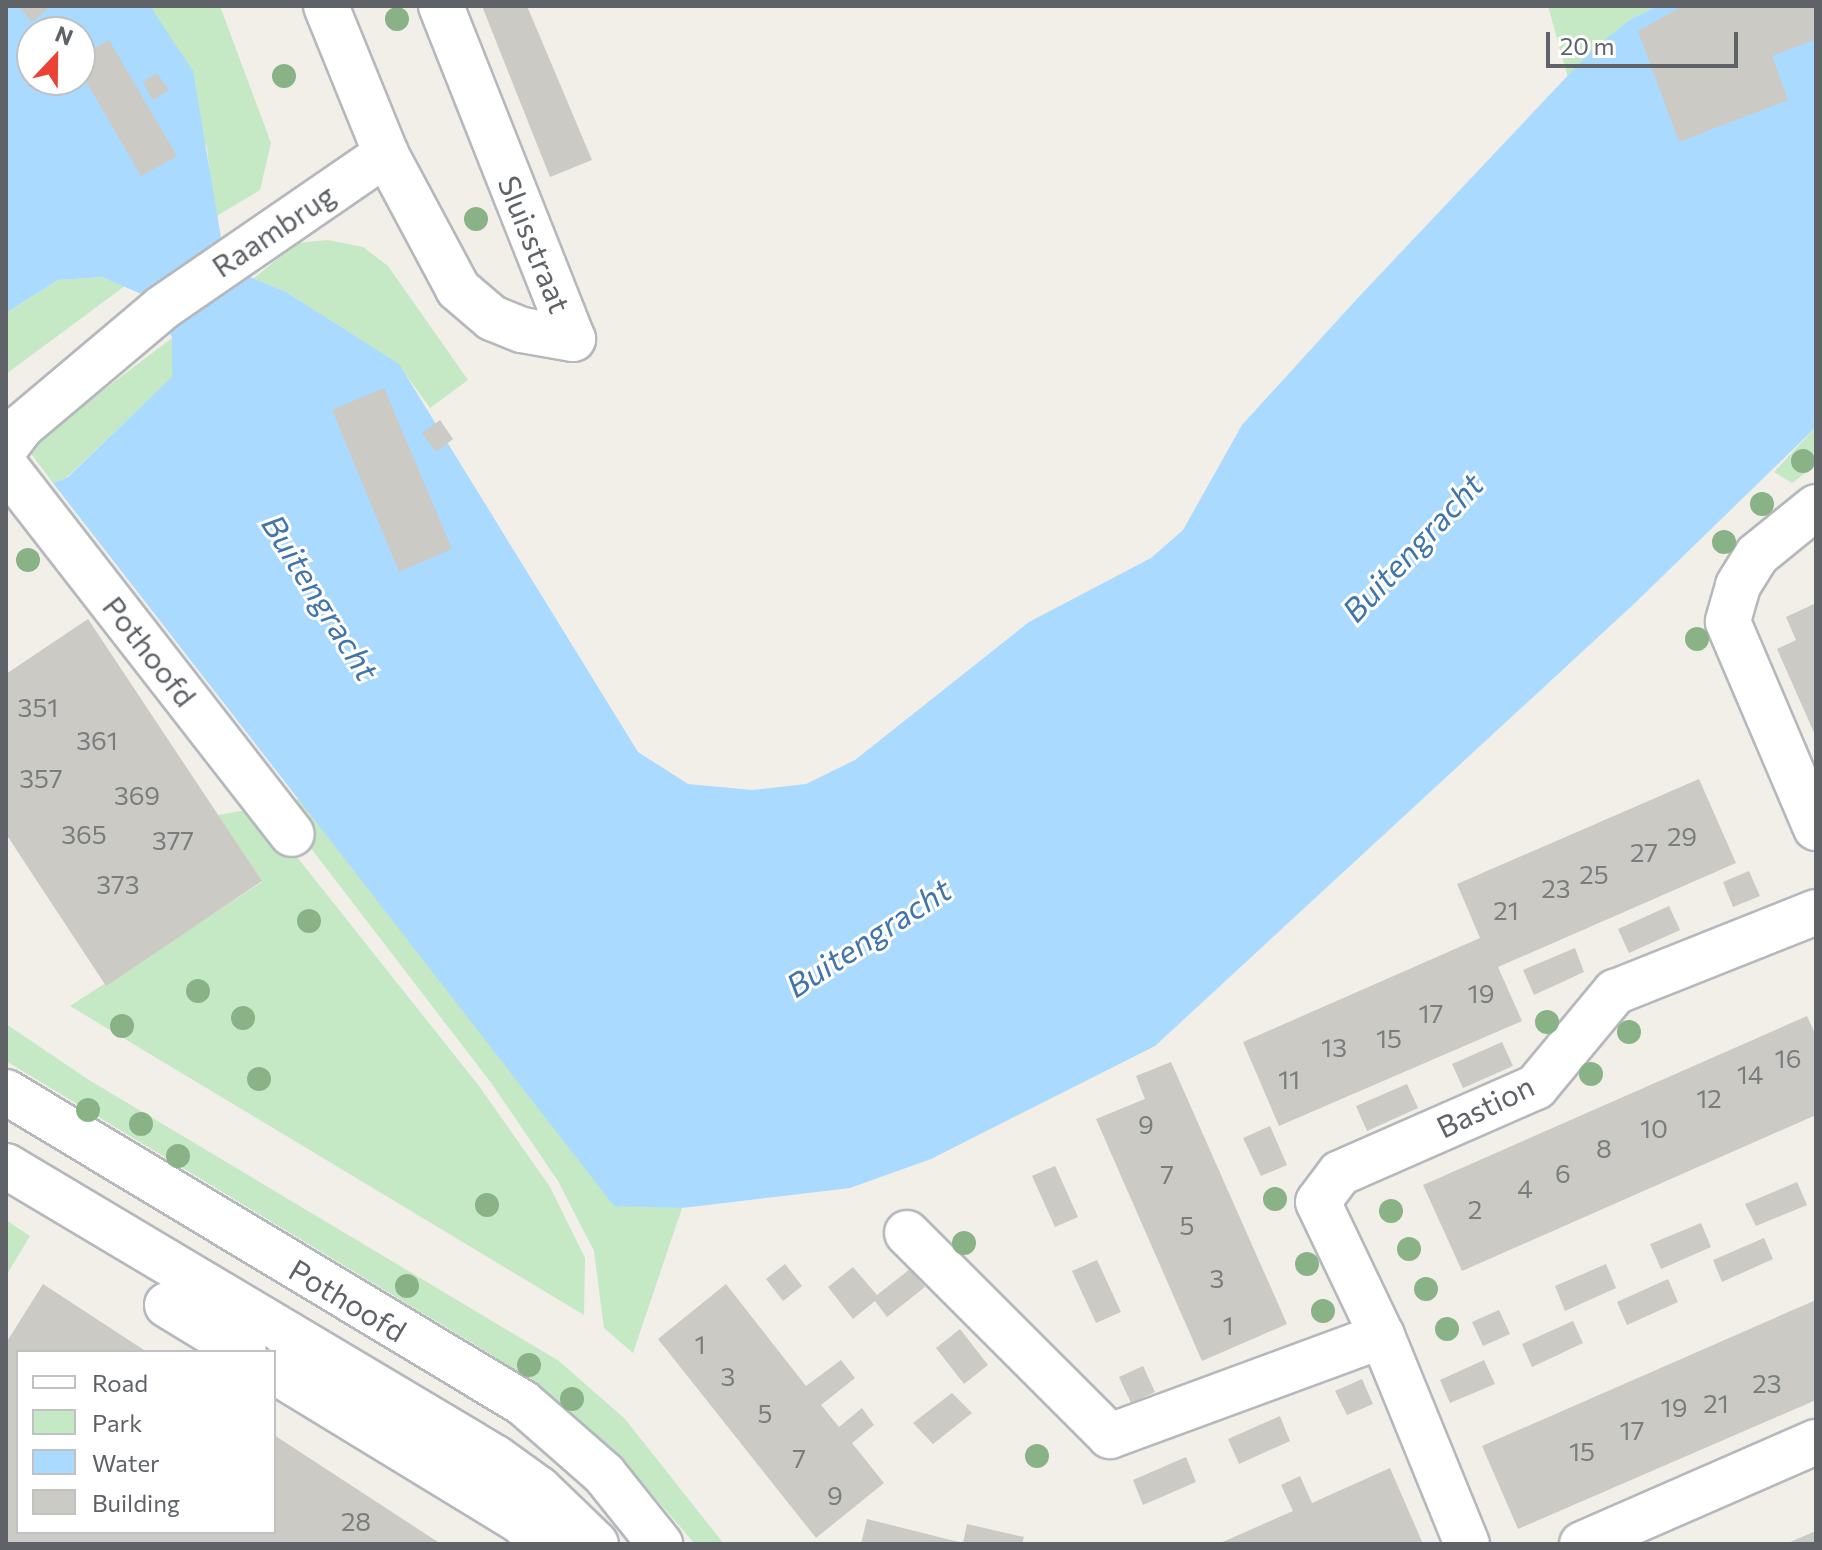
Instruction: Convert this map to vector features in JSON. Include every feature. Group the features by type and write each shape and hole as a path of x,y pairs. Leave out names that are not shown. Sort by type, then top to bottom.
{"street":[{"name":"Sluisstraat","path":"326,6 386,154 458,289 492,318 522,330 573,339 441,6"},
{"name":"Raambrug","path":"6,447 22,426 162,308 235,253 386,154"},
{"name":"Pothoofd","path":"6,467 292,834"},
{"path":"1816,507 1757,555 1738,586 1728,622 1816,828"},
{"name":"Bastion","path":"1467,1544 1382,1336 1318,1202 1340,1173 1536,1087 1615,992 1816,912"},
{"name":"Pothoofd","path":"6,1092 523,1403 604,1474 660,1544"},
{"name":"Pothoofd","path":"6,1166 496,1458 539,1489 596,1544"},
{"path":"907,1233 1110,1436 1382,1336"},
{"path":"167,1305 241,1350"},
{"path":"276,1372 521,1522 545,1544"},
{"path":"1582,1544 1816,1442"}],"green space":[{"path":"150,6 220,6 271,143 260,190 215,217 207,148"},
{"path":"1548,6 1658,6 1631,19 1568,78"},
{"path":"328,240 363,247 388,266 468,380 430,408 398,364 286,292 253,279 297,243"},
{"path":"102,277 125,286 6,374 6,313 58,280"},
{"path":"172,338 173,377 67,477 53,483 27,448"},
{"path":"1816,427 1816,465 1792,483 1774,472"},
{"path":"299,798 614,1205 682,1208 633,1353 604,1328 594,1251 558,1181 492,1084 290,821 289,806"},
{"path":"258,808 479,1086 550,1187 585,1258 584,1315 70,1006 262,882 218,815"},
{"path":"6,1024 89,1080 559,1361 625,1419 724,1544 695,1544 632,1471 553,1400 492,1355 6,1061"},
{"path":"6,1220 30,1236 6,1276"}],"water":[{"name":"Buitengracht","path":"6,6 150,6 193,71 226,267 286,292 399,364 638,752 688,784 752,790 806,784 855,760 1029,622 1151,558 1183,530 1242,425 1592,50 1631,19 1658,6 1816,6 1816,427 1636,602 1155,1046 931,1159 850,1188 682,1208 614,1206 53,483 68,477 172,377 172,338 160,302 102,277 58,280 6,313"}],"building":[{"path":"18,6 51,6 39,16 27,16"},
{"path":"482,6 527,6 592,160 550,177"},
{"path":"1683,6 1816,6 1816,39 1772,56 1788,100 1679,142 1638,31"},
{"path":"109,40 177,156 141,176 95,96 96,47"},
{"path":"157,73 169,90 153,100 143,82"},
{"path":"384,388 452,549 399,572 332,410"},
{"path":"440,420 453,439 436,452 422,433"},
{"path":"1816,603 1816,737 1777,649 1796,640 1786,617"},
{"path":"88,619 262,881 106,986 6,834 6,674"},
{"path":"1699,779 1736,863 1498,967 1522,1021 1279,1126 1243,1042 1480,938 1457,884"},
{"path":"1749,871 1760,896 1733,907 1723,882"},
{"path":"1669,906 1680,930 1629,953 1618,929"},
{"path":"1575,948 1584,972 1534,995 1523,970"},
{"path":"1807,1016 1816,1036 1816,1115 1462,1271 1423,1185"},
{"path":"1502,1042 1513,1066 1463,1088 1452,1064"},
{"path":"1171,1062 1287,1324 1202,1361 1096,1119 1145,1099 1136,1076"},
{"path":"1407,1084 1418,1108 1367,1131 1356,1106"},
{"path":"1270,1126 1287,1165 1261,1176 1243,1138"},
{"path":"1055,1166 1078,1217 1055,1227 1032,1176"},
{"path":"1797,1182 1807,1205 1756,1226 1745,1204"},
{"path":"1701,1223 1711,1247 1661,1269 1650,1244"},
{"path":"1764,1238 1773,1259 1722,1282 1713,1260"},
{"path":"1097,1260 1121,1312 1096,1323 1072,1271"},
{"path":"785,1264 802,1286 783,1301 766,1279"},
{"path":"1606,1264 1616,1288 1565,1311 1555,1286"},
{"path":"853,1267 877,1295 910,1269 925,1287 887,1317 875,1301 853,1319 828,1287"},
{"path":"1668,1279 1678,1302 1627,1325 1617,1302"},
{"path":"43,1284 144,1350 16,1350 16,1534 276,1534 276,1436 441,1544 6,1544 6,1343"},
{"path":"726,1284 806,1386 841,1360 855,1378 821,1405 839,1427 862,1408 874,1425 852,1443 884,1483 816,1538 658,1339"},
{"path":"1816,1300 1816,1400 1518,1529 1482,1446"},
{"path":"1499,1310 1510,1334 1483,1346 1472,1322"},
{"path":"1573,1321 1583,1343 1532,1367 1522,1344"},
{"path":"960,1329 988,1365 964,1384 936,1348"},
{"path":"1484,1360 1495,1384 1450,1403 1440,1380"},
{"path":"1143,1366 1155,1392 1131,1403 1119,1377"},
{"path":"1362,1379 1373,1404 1347,1415 1335,1391"},
{"path":"952,1393 972,1413 933,1444 913,1423"},
{"path":"1280,1416 1290,1441 1239,1464 1228,1439"},
{"path":"1186,1457 1196,1482 1143,1505 1133,1480"},
{"path":"1390,1468 1423,1544 1218,1544 1293,1511 1281,1485 1300,1476 1312,1503"},
{"path":"867,1519 963,1543 967,1524 1024,1537 1022,1544 861,1544"},
{"path":"1816,1531 1816,1544 1786,1544 1797,1539"}]}
